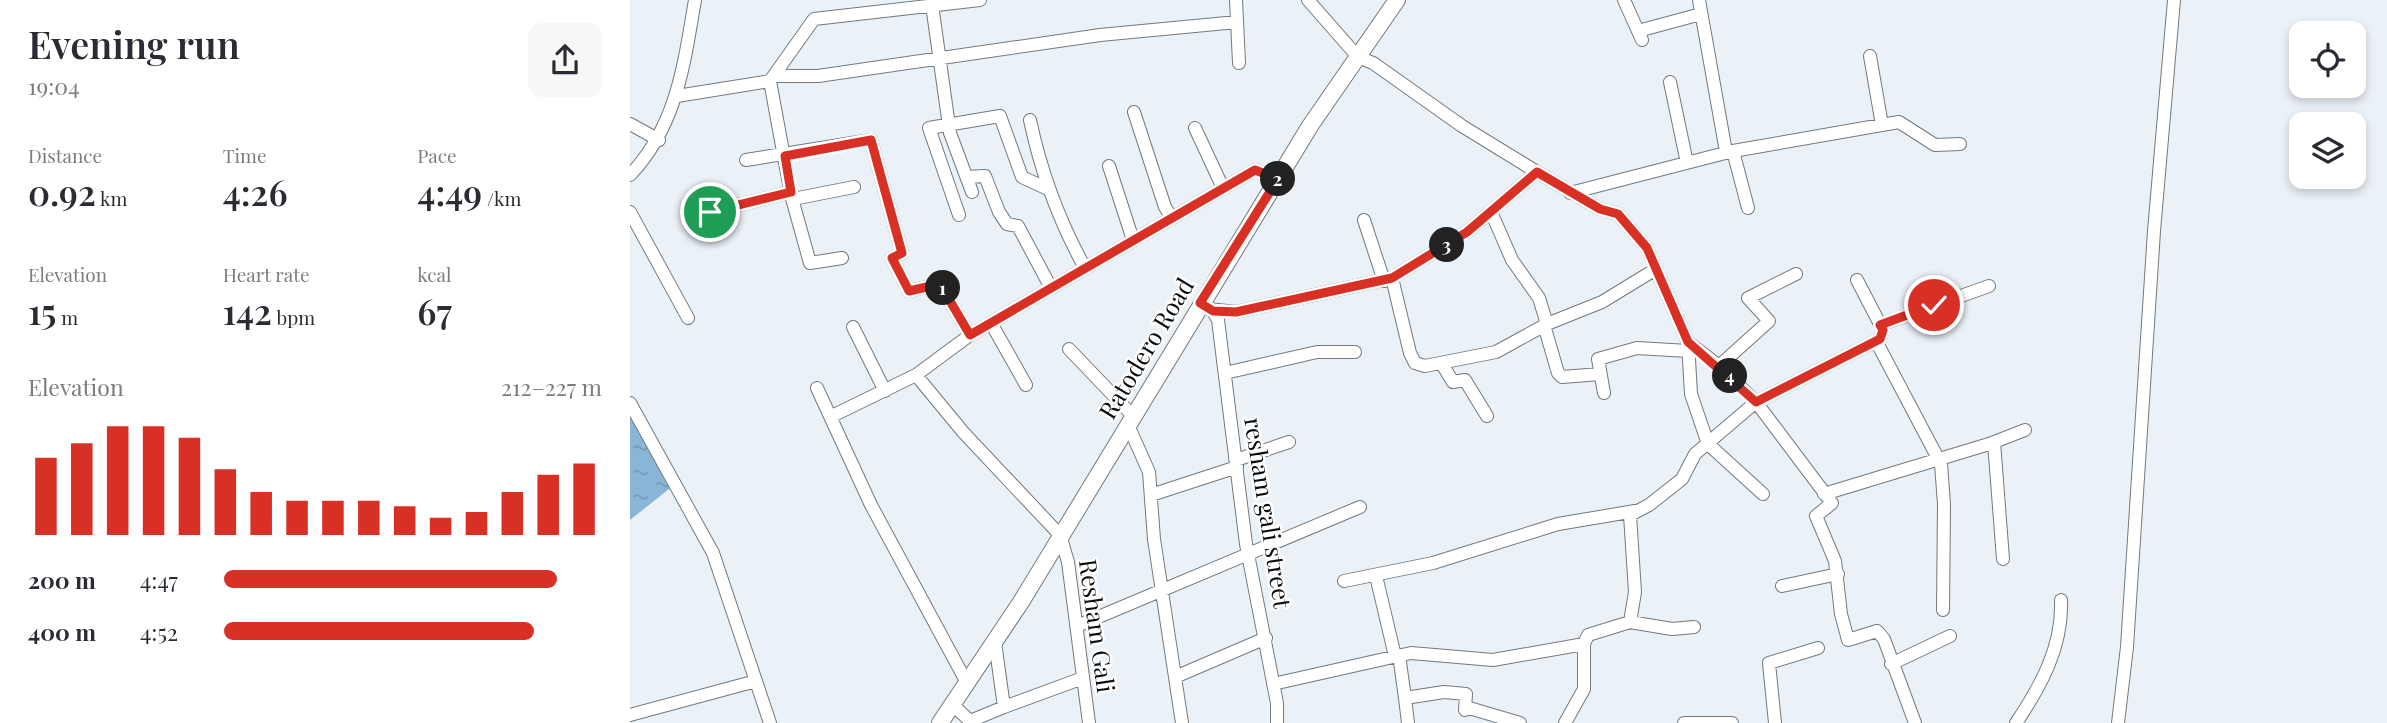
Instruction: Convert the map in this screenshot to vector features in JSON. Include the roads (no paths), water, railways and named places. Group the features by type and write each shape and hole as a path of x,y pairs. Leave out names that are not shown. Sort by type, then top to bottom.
{"main road":[{"name":"Ratodero Road","path":"940,723 995,642 1131,420 1207,307 1278,179 1397,0"}],"street":[{"path":"630,176 659,139 677,96 695,0"},
{"path":"842,258 810,263 792,195 772,79 814,19 980,0"},
{"path":"1236,0 1240,63"},
{"path":"1624,0 1640,36 1701,13"},
{"path":"1699,0 1730,152 1748,208"},
{"path":"2118,723 2127,647 2154,230 2174,0"},
{"path":"1310,1 1358,57 1373,63 1462,126 1570,193 1600,209 1618,214 1647,248 1688,346 1692,394 1708,444 1763,494"},
{"path":"932,5 951,125 950,133 972,192"},
{"path":"677,96 772,79 829,74 1100,35 1237,22"},
{"path":"1870,56 1882,125"},
{"path":"1670,82 1687,163"},
{"path":"1134,113 1165,207 1172,218"},
{"path":"959,215 944,180 929,128 1000,116 1022,177 1050,190"},
{"path":"1031,120 1038,156 1050,190 1066,233 1085,268"},
{"path":"1570,193 1730,152 1899,122 1935,145 1960,144"},
{"path":"630,124 659,139"},
{"path":"1195,128 1223,188"},
{"path":"746,160 785,156 871,140 902,253 892,258 903,280 909,291 940,284 970,335"},
{"path":"1109,166 1133,240"},
{"path":"832,416 916,375 970,335 1255,170 1278,179"},
{"path":"1207,307 1236,312 1388,280 1425,260 1492,214 1537,172"},
{"path":"967,177 985,176 999,212 1007,224 1018,226 1051,288"},
{"path":"710,212 792,195 854,187"},
{"path":"630,212 688,318"},
{"path":"1492,214 1512,260 1539,298 1558,373 1562,377 1600,374"},
{"path":"1364,220 1388,280 1410,353 1415,363 1425,366 1496,352 1545,325 1602,302 1656,269"},
{"path":"1719,366 1769,321 1748,299 1796,274"},
{"path":"1630,622 1634,592 1630,515 1682,479 1695,454 1756,402 1880,339 1883,330 1857,279"},
{"path":"1880,325 1989,286"},
{"name":"resham gali street","path":"1207,307 1218,320 1230,407 1229,429 1248,554 1266,638 1277,723"},
{"path":"991,323 1026,384"},
{"path":"853,327 885,391"},
{"path":"1876,341 1938,458 1944,504 1943,610"},
{"path":"1604,393 1598,359 1637,348 1688,346 1719,366 1756,402 1832,503 1816,516 1838,574 1841,614 1848,640 1877,631 1884,639 1913,722"},
{"path":"1069,349 1131,420 1149,472 1182,723"},
{"path":"1225,373 1317,352 1354,352"},
{"path":"1442,364 1453,382 1465,380 1487,416"},
{"path":"916,375 963,432 1059,536"},
{"path":"817,388 871,505 967,683"},
{"path":"630,403 713,553 769,723"},
{"path":"1824,494 2025,430"},
{"path":"1151,495 1289,442"},
{"path":"1994,442 2003,559"},
{"path":"1077,626 1360,507"},
{"path":"1344,581 1433,563 1558,524 1638,510"},
{"name":"Resham Gali","path":"1059,536 1068,562 1088,723"},
{"path":"1782,586 1838,574"},
{"path":"1376,576 1397,656 1408,723"},
{"path":"2015,723 2045,677 2063,627 2061,600"},
{"path":"1565,723 1584,689 1584,644 1588,635 1630,622 1672,629 1694,626"},
{"path":"1891,664 1950,636"},
{"path":"1175,677 1266,638"},
{"path":"995,642 1004,707"},
{"path":"1273,684 1397,656 1420,654 1493,660 1584,644"},
{"path":"1775,723 1769,663 1818,648"},
{"path":"953,705 970,721 1083,678"},
{"path":"630,715 755,681"},
{"path":"1405,698 1444,692 1465,694 1465,710 1469,708 1520,723"},
{"path":"1684,723 1732,723"}],"water":[{"path":"630,406 674,485 630,520"}]}
